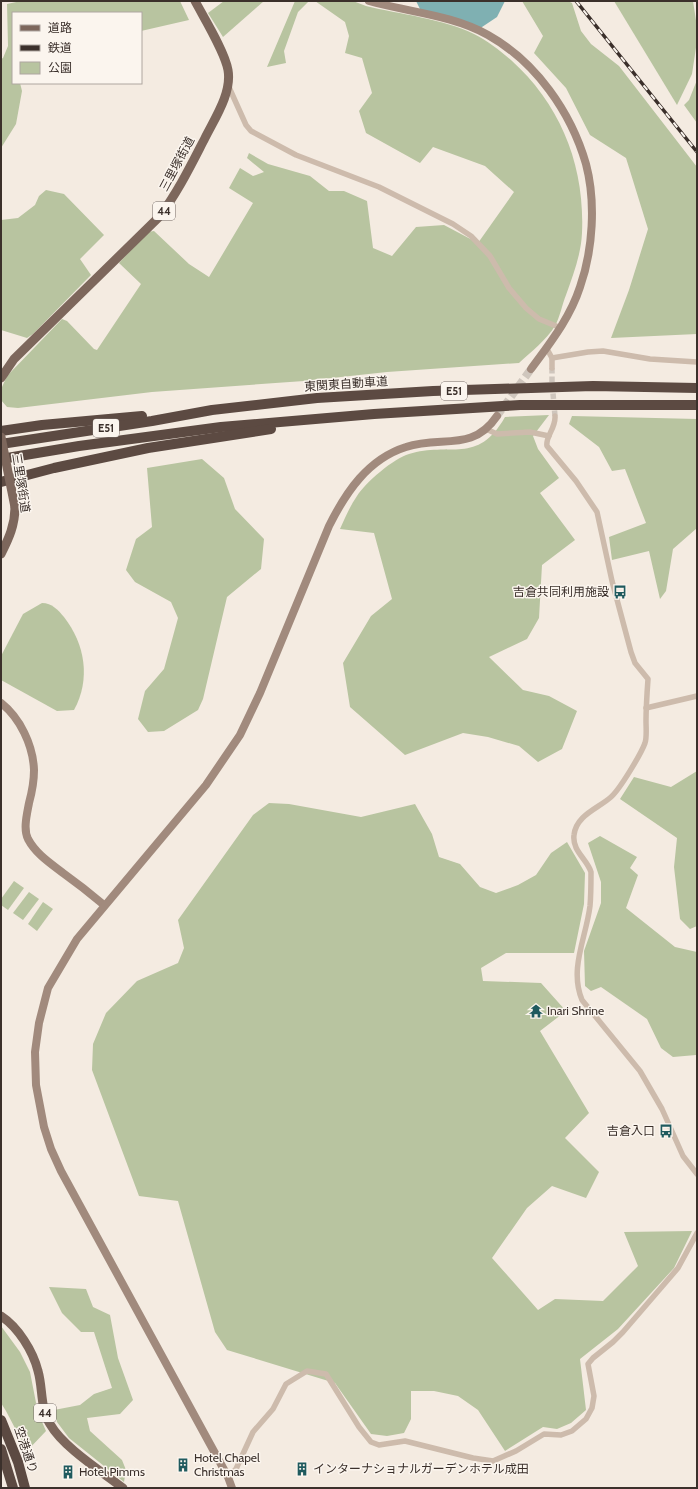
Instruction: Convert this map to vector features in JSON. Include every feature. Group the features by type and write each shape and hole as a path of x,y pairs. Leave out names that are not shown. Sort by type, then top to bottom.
{"highway":[{"name":"東関東自動車道","path":"1,444 152,421 212,410 317,398 426,391 594,386 697,388"},
{"name":"E51","path":"1,459 79,446 222,427 374,414 520,405 697,405"},
{"path":"1,431 42,425 212,410"},
{"path":"1,482 54,468 148,448 374,414"},
{"name":"空港通り","path":"1,1420 18,1462 25,1488"},
{"name":"空港通り","path":"1,1449 13,1488"}],"main road":[{"name":"三里塚街道","path":"1,378 14,359 159,217 171,201 186,176 220,108 228,85 229,76 226,60 195,1"},
{"name":"三里塚街道","path":"1,437 15,507 14,526 1,554"},
{"name":"44","path":"1,1316 6,1319 30,1351 38,1370 46,1414 54,1431 70,1447 123,1488"}],"street":[{"path":"369,1 438,17 486,34 511,50 536,74 557,102 575,136 586,165 592,204 587,263 580,287 561,328 531,369"},
{"path":"228,85 246,125 251,131 296,155 378,187 452,224 471,236 490,256 510,288 526,308 539,319 561,328"},
{"path":"546,349 552,358 552,368"},
{"path":"552,358 603,351 650,359 697,362"},
{"path":"232,1488 228,1477 50,1149 39,1106 36,1085 35,1052 43,1004 48,988 77,939 206,785 240,735 260,693 329,526 340,503 352,485 381,458 393,452 405,447 422,443 469,439 479,435 497,416"},
{"path":"555,416 555,422 546,442 547,446 584,492 597,512 612,581 631,652 635,663 648,679 645,742 627,775 611,797 587,814 577,826 574,834 574,844 590,867 591,872 590,906 579,954 576,976 578,990 582,1000 640,1071 662,1109 683,1156 690,1167 697,1174"},
{"path":"486,429 497,434 530,432 549,436"},
{"path":"646,708 697,696"},
{"path":"1,703 6,706 19,724 27,739 31,751 34,768 33,783 26,820 28,838 39,855 104,905"},
{"path":"228,1477 236,1469 252,1432 273,1409 286,1384 307,1371 326,1374 359,1427 371,1442 379,1445 405,1441 474,1458 493,1461 516,1451 544,1434 561,1435 572,1432 586,1419 592,1408 594,1396 588,1364 623,1332 678,1268 697,1233"}],"green space":[{"path":"21,1 180,1 189,20 142,31 142,12 12,12 12,84 20,84 22,91 16,124 1,148 1,59 3,58 8,46 7,4"},
{"path":"224,1 264,1 223,37 208,13"},
{"path":"295,1 309,1 298,12 284,51 286,63 267,67"},
{"path":"315,1 353,1 366,6 449,24 474,34 484,39 511,60 529,78 544,97 566,138 574,161 582,208 582,233 578,257 555,326 538,346 519,363 387,372 304,381 152,392 18,408 7,407 1,400 2,387 7,376 62,319 67,321 94,349 97,350 141,284 119,263 148,232 154,231 189,264 209,277 253,203 229,188 240,168 253,176 264,172 247,158 249,153 268,164 310,176 329,191 344,191 367,201 373,248 392,256 416,227 444,225 478,243 514,192 485,166 433,147 420,163 366,133 359,111 372,93 362,58 345,53 349,36 345,22"},
{"path":"522,1 568,1 572,3 581,31 591,44 619,66 697,167 697,334 611,338 629,290 648,229 626,158 590,135 566,88 534,53 543,36"},
{"path":"614,1 693,1 697,27 697,41 692,74 677,105"},
{"path":"697,80 697,123 684,105 689,100"},
{"path":"46,190 64,194 104,235 80,259 91,275 33,334 27,338 1,330 1,220 18,218 35,205 39,196"},
{"path":"549,415 533,436 538,449 559,478 540,493 575,540 542,565 539,618 527,639 489,657 523,690 549,696 577,711 562,749 538,762 519,746 488,737 463,733 405,755 350,707 343,663 371,616 392,599 374,533 340,529 352,504 366,485 380,472 403,456 424,451 473,447 484,442 495,432 505,417"},
{"path":"572,416 697,419 697,528 673,549 666,591 660,599 649,551 612,560 609,537 646,523 625,469 612,471 599,447 569,424"},
{"path":"202,459 224,478 235,509 264,539 261,569 227,597 203,699 198,710 164,731 148,732 138,719 145,691 164,669 178,618 171,602 135,582 126,570 136,539 152,527 147,468"},
{"path":"42,603 46,603 57,609 64,617 71,627 81,650 84,674 83,686 74,710 57,711 1,680 1,656 23,614"},
{"path":"697,771 697,926 690,929 680,919 674,867 677,838 620,799 634,777 671,787"},
{"path":"269,803 289,804 361,817 415,804 432,834 439,857 460,864 480,887 496,893 518,885 536,875 551,853 567,842 585,873 584,904 574,953 506,953 481,968 483,981 541,983 566,1011 540,1031 589,1113 565,1138 599,1172 586,1198 552,1186 527,1208 492,1258 538,1310 555,1299 603,1301 638,1266 624,1232 692,1231 674,1268 618,1329 580,1359 586,1410 571,1423 557,1429 543,1427 505,1451 478,1410 458,1396 434,1391 411,1391 411,1419 404,1433 387,1436 371,1434 335,1383 227,1350 215,1332 178,1201 139,1196 92,1070 93,1044 106,1013 137,981 178,963 184,948 178,920 253,815"},
{"path":"600,836 637,857 630,868 638,875 626,908 675,947 697,952 697,1057 696,1055 673,1057 661,1048 647,1019 601,987 591,991 585,986 584,951 601,903 601,882 588,843"},
{"path":"14,881 24,888 8,910 1,905 1,899"},
{"path":"29,892 39,899 23,920 13,913"},
{"path":"43,902 53,909 37,931 28,924"},
{"path":"49,1287 86,1289 93,1307 110,1315 118,1358 133,1400 120,1414 87,1418 90,1431 122,1460 126,1470 124,1482 69,1438 57,1422 54,1410 80,1405 94,1394 112,1388 94,1332 81,1332 62,1313"},
{"path":"1,1326 20,1352 30,1372 38,1413 46,1431 27,1451 1,1403"}],"water":[{"path":"416,1 505,1 497,17 479,29 420,9"}],"tunnel":[{"path":"552,368 555,416"},
{"path":"497,416 531,369"}],"railway":[{"path":"576,1 697,152"}],"place":[{"name":"吉倉共同利用施設","path":"620,592"},
{"name":"Inari Shrine","path":"536,1011"},
{"name":"吉倉入口","path":"666,1131"},
{"name":"Hotel Chapel Christmas","path":"183,1465"},
{"name":"インターナショナルガーデンホテル成田","path":"302,1469"},
{"name":"Hotel Pimms","path":"68,1472"}]}
